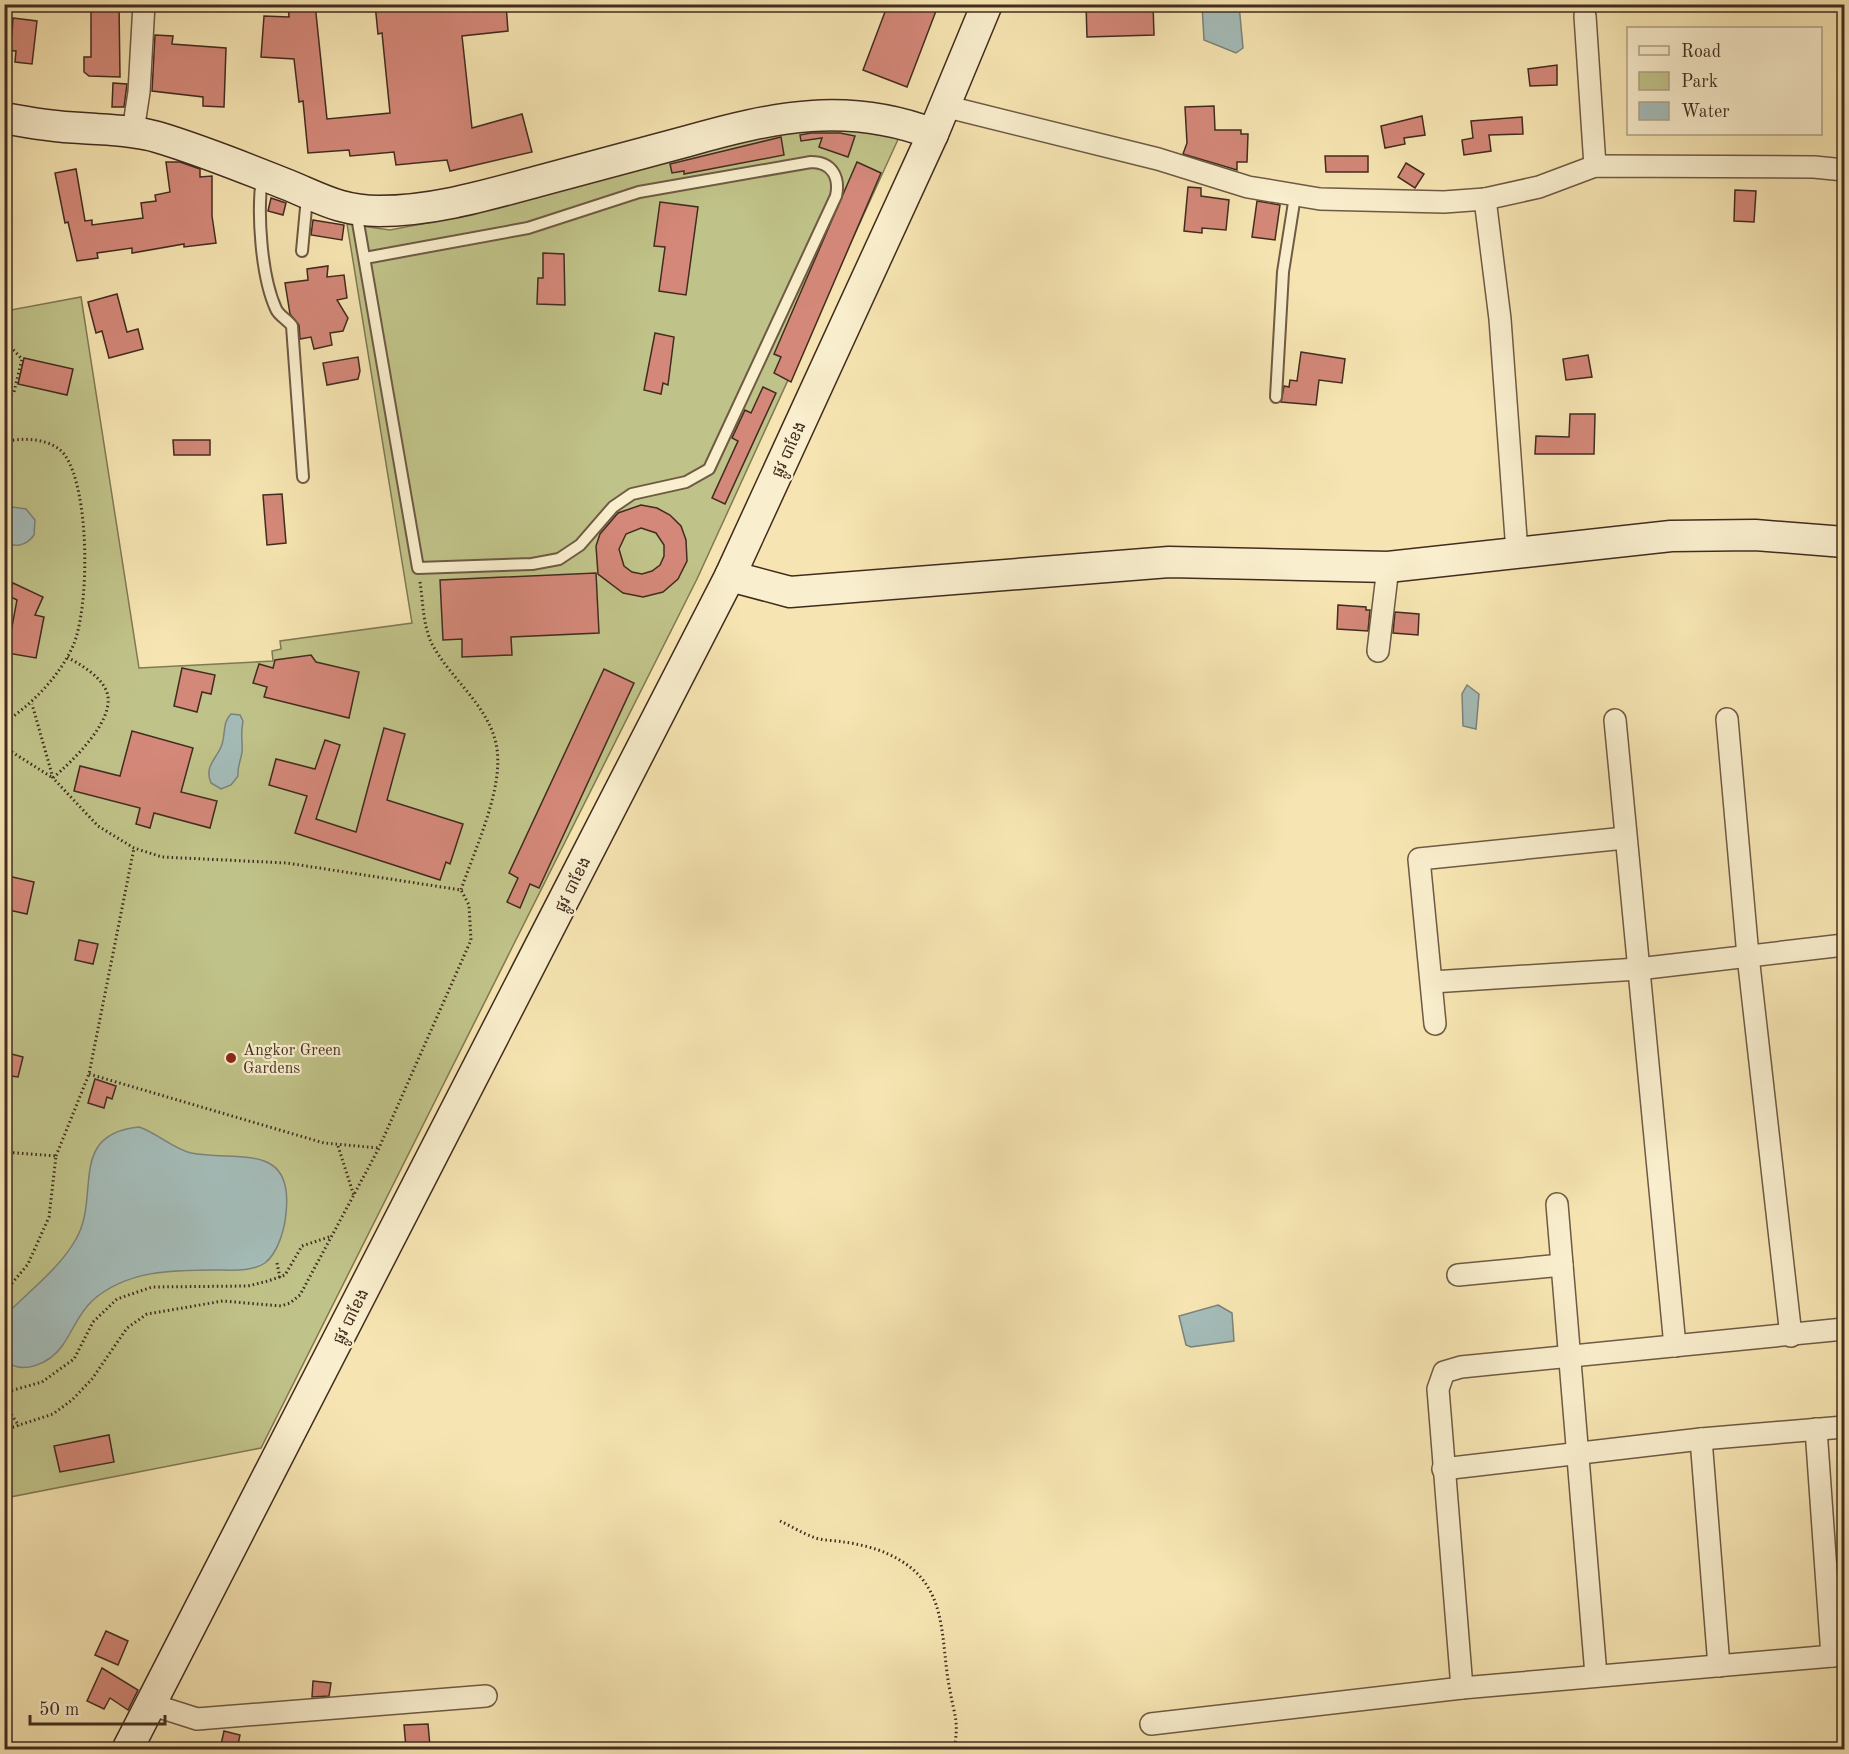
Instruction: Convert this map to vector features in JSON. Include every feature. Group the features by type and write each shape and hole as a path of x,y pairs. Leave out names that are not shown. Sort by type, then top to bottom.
{"street":[{"path":"133,131 140,82 144,4"},
{"name":"ផ្លូវ បាខែង","path":"127,1749 730,576 933,134 987,4"},
{"path":"1585,16 1595,166"},
{"path":"944,106 1158,159 1248,187 1294,196 1403,202 1485,199 1539,187 1595,166 1814,167 1845,170"},
{"path":"4,118 56,126 133,131 165,140 263,176 333,205 356,210 449,205 710,135 794,116 842,115 875,118 906,124 933,134"},
{"path":"1485,199 1500,319 1517,552"},
{"path":"730,576 790,591 1169,562 1388,567 1671,536 1755,535 1845,542"},
{"path":"1378,651 1388,567"},
{"path":"1727,719 1748,956 1791,1336"},
{"path":"1615,720 1675,1346"},
{"path":"1435,1024 1419,859 1625,838"},
{"path":"1432,982 1638,969 1845,945"},
{"path":"1557,1204 1596,1675"},
{"path":"1458,1275 1562,1265"},
{"path":"1462,1688 1438,1389 1444,1372 1461,1367 1571,1355 1791,1336 1845,1329"},
{"path":"1443,1469 1701,1439 1845,1427"},
{"path":"1151,1724 1462,1688 1838,1655 1816,1429"},
{"path":"1701,1439 1719,1666"},
{"path":"150,1704 196,1719 486,1696"}],"lane":[{"path":"356,210 418,568 532,564 559,559 580,545 613,507 632,494 686,482 709,469 836,196 838,184 835,172 826,164 811,162 639,192 528,228 365,258"},
{"path":"263,176 259,219 262,248 276,310 292,326 303,477"},
{"path":"302,251 307,194"},
{"path":"1276,398 1283,273 1294,196"}],"path":[{"path":"4,340 22,359 14,392 4,403"},
{"path":"4,442 24,439 43,442 63,452 75,472 82,500 84,576 74,644 67,657 32,704 4,723"},
{"path":"4,1430 53,1414 72,1400 92,1379 127,1328 147,1314 223,1301 272,1306 290,1303 306,1285 355,1197 379,1148 471,940 469,905 461,890 492,792 497,750 487,723 474,700 432,644 426,623 418,568"},
{"path":"53,778 83,752 96,733 108,705 106,690 101,684 89,671 67,657"},
{"path":"32,704 53,778"},
{"path":"4,747 53,778 98,826 134,848 162,857 287,863 461,890"},
{"path":"4,1293 28,1264 49,1217 56,1156 89,1074 134,848"},
{"path":"89,1074 338,1146 379,1148"},
{"path":"338,1146 355,1197"},
{"path":"4,1152 56,1156"},
{"path":"4,1387 10,1391 42,1382 74,1359 93,1322 117,1299 152,1287 248,1286 280,1278 291,1267 302,1246 332,1236"},
{"path":"277,1263 280,1278"},
{"path":"4,1403 20,1426"},
{"path":"780,1521 814,1538 847,1542 888,1553 910,1567 926,1584 940,1608 950,1692 958,1728 954,1749"}],"green space":[{"name":"Angkor Green Gardens","path":"809,125 901,133 697,579 261,1448 5,1498 5,311 81,297 139,668 273,661 272,651 281,649 280,641 412,623 347,224 390,230 453,218 625,170"}],"water":[{"path":"1202,5 1239,5 1243,48 1236,53 1204,40"},
{"path":"12,507 26,509 35,520 34,535 21,545 13,545 5,541 5,510"},
{"path":"1467,685 1479,694 1476,729 1463,726 1462,694"},
{"path":"231,714 240,715 243,721 242,752 238,776 231,785 221,789 211,783 209,772 221,747 226,721"},
{"path":"139,1127 191,1153 259,1159 272,1165 281,1175 286,1190 285,1219 274,1253 265,1263 254,1268 167,1272 120,1283 105,1291 87,1306 62,1346 50,1358 35,1366 19,1367 11,1364 4,1359 7,1314 62,1260 76,1239 83,1222 94,1154 102,1141 117,1132"},
{"path":"1218,1305 1232,1313 1234,1341 1191,1347 1186,1345 1179,1316"}],"building":[{"path":"91,4 119,4 120,77 89,76 84,72 84,57 91,57"},
{"path":"288,4 315,4 327,119 390,113 382,33 378,34 375,4 411,4 411,8 444,4 506,4 508,31 462,36 472,128 522,114 532,152 450,171 447,160 396,165 394,152 350,156 349,150 308,153 303,101 299,102 294,59 261,57 264,16 289,17"},
{"path":"888,4 920,4 936,11 907,87 863,70"},
{"path":"1086,4 1153,4 1154,35 1087,37"},
{"path":"13,18 37,21 32,64 15,62 16,51 4,50 6,33 12,34"},
{"path":"155,35 173,36 172,44 226,48 224,107 203,106 203,97 152,91"},
{"path":"1557,65 1557,85 1530,86 1528,69"},
{"path":"113,83 127,84 124,107 112,107"},
{"path":"1214,106 1215,130 1241,130 1241,134 1248,134 1247,162 1237,162 1237,170 1183,154 1187,143 1185,107"},
{"path":"1422,116 1425,135 1404,138 1405,144 1385,148 1381,126"},
{"path":"1522,117 1523,134 1489,135 1491,151 1464,155 1462,140 1473,138 1471,121"},
{"path":"840,133 855,136 848,157 819,147 822,138 801,141 800,135"},
{"path":"781,137 784,155 684,174 684,171 672,173 670,164"},
{"path":"1325,156 1368,156 1368,172 1326,172"},
{"path":"166,162 180,162 200,169 200,177 212,176 212,216 216,243 184,247 184,244 132,253 132,248 97,253 98,258 77,261 68,222 65,223 55,173 76,169 85,221 92,220 92,225 143,218 141,203 156,201 155,195 170,192"},
{"path":"857,162 881,173 791,382 774,373 781,357 774,354"},
{"path":"1406,163 1424,174 1415,188 1398,177"},
{"path":"1188,187 1201,188 1201,196 1229,200 1226,230 1202,228 1202,233 1184,231"},
{"path":"1735,190 1756,191 1754,222 1734,221"},
{"path":"271,198 286,203 283,215 268,211"},
{"path":"1257,201 1280,205 1275,240 1252,237"},
{"path":"660,202 698,207 686,295 659,291 665,247 654,246"},
{"path":"313,220 344,225 342,240 311,235"},
{"path":"543,253 564,254 565,305 537,304 538,278 543,278"},
{"path":"328,266 327,277 344,275 347,298 337,300 348,318 343,331 330,333 332,345 314,349 311,337 300,339 299,325 290,314 285,283 308,280 307,269"},
{"path":"117,294 127,332 138,329 143,349 109,358 102,331 96,333 88,302"},
{"path":"655,333 674,337 668,385 663,383 661,394 644,390"},
{"path":"1301,352 1345,359 1342,383 1319,380 1316,405 1281,402 1284,386 1289,387 1290,380 1297,381"},
{"path":"1588,355 1592,377 1566,380 1563,359"},
{"path":"358,357 360,371 358,379 327,385 323,363"},
{"path":"24,358 73,369 67,395 18,384"},
{"path":"763,387 776,393 725,504 712,498 738,441 732,438 745,410 751,413"},
{"path":"1570,414 1595,414 1594,454 1535,454 1536,436 1569,437"},
{"path":"173,440 210,440 210,455 174,455"},
{"path":"282,494 286,543 267,545 263,495"},
{"path":"641,505 657,508 670,515 681,526 686,540 687,561 678,579 663,592 643,597 623,593 598,574 596,546 600,534 618,513","holes":["641,528 656,533 664,545 664,556 660,565 642,574 632,572 624,566 619,549 626,534"]},
{"path":"596,573 599,633 511,637 512,655 462,657 462,639 443,640 440,580"},
{"path":"13,583 43,597 35,615 44,617 36,658 7,653 17,600 7,595"},
{"path":"1338,605 1366,607 1366,610 1370,610 1368,631 1337,629"},
{"path":"1395,612 1419,614 1418,635 1393,633"},
{"path":"311,655 316,662 359,672 349,718 264,697 267,687 253,683 259,664 273,668 275,660"},
{"path":"182,668 215,675 211,694 202,692 197,712 174,706"},
{"path":"604,669 634,683 539,888 530,884 520,908 507,902 518,878 509,873"},
{"path":"384,728 405,734 387,800 463,824 450,864 446,862 440,880 295,833 307,796 269,785 276,759 315,769 325,740 340,745 316,819 356,832"},
{"path":"132,731 193,748 181,792 217,801 210,828 154,813 150,828 136,824 140,808 74,791 80,766 120,776"},
{"path":"4,875 34,882 27,914 4,909"},
{"path":"79,940 98,944 93,964 75,960"},
{"path":"4,1052 23,1057 18,1077 4,1075"},
{"path":"95,1079 116,1086 112,1099 107,1097 104,1108 88,1103"},
{"path":"109,1435 114,1462 60,1472 54,1446"},
{"path":"106,1631 128,1641 118,1665 95,1655"},
{"path":"102,1668 138,1690 128,1710 110,1698 104,1709 87,1701"},
{"path":"313,1681 331,1683 329,1696 312,1697"},
{"path":"428,1724 430,1746 406,1748 404,1725"},
{"path":"224,1731 240,1735 237,1749 220,1749"}],"place":[{"name":"Angkor Green Gardens","path":"231,1058"}]}
